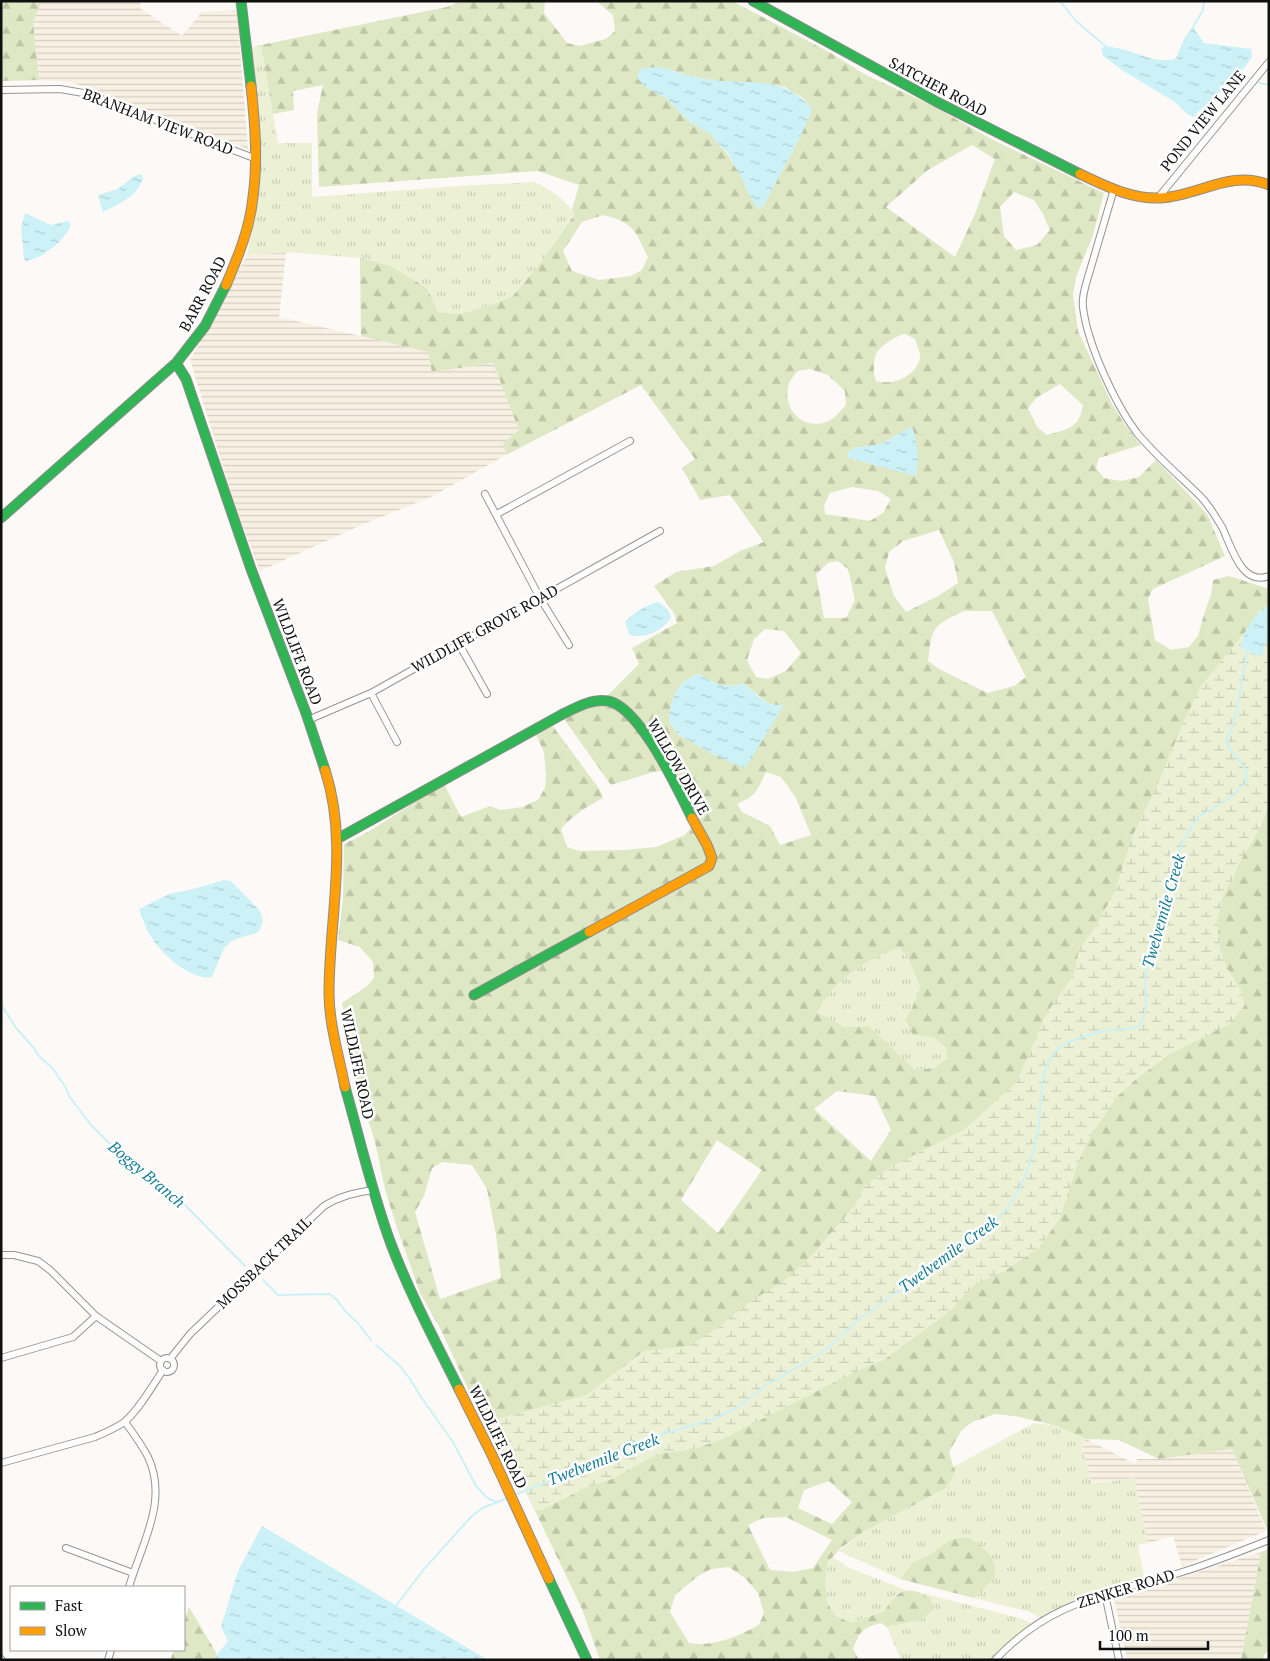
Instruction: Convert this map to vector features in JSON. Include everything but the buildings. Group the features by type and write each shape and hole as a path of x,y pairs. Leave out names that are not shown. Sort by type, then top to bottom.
{"street":[{"name":"BARR ROAD","path":"1,518 176,363 205,325 226,287 238,258 246,231 253,193 254,158 241,1"},
{"name":"SATCHER ROAD","path":"754,1 937,103 1114,189"},
{"name":"POND VIEW LANE","path":"1158,198 1269,62"},
{"name":"BRANHAM VIEW ROAD","path":"1,90 60,89 90,94 254,158"},
{"name":"POND VIEW LANE","path":"1114,189 1137,197 1158,198 1183,195 1242,178 1257,180 1269,185"},
{"path":"1114,189 1083,299 1086,320 1097,355 1121,408 1138,433 1211,509 1244,570 1253,577 1263,578 1269,576"},
{"name":"WILDLIFE ROAD","path":"176,363 186,379 251,569 308,720 328,779 337,840 337,882 329,994 333,1030 345,1087 373,1190 391,1244 416,1303 517,1507 587,1660"},
{"path":"497,514 630,441"},
{"path":"485,494 540,598 569,645"},
{"name":"WILDLIFE GROVE ROAD","path":"308,720 371,693 660,531"},
{"path":"459,644 487,694"},
{"path":"371,693 397,742"},
{"name":"WILLOW DRIVE","path":"337,840 553,719 581,706 595,701 610,701 623,707 633,717 655,748 707,845 712,858 709,866 474,995"},
{"name":"MOSSBACK TRAIL","path":"1,1463 95,1437 125,1422 145,1398 163,1370 168,1371 173,1368 174,1363 170,1359 190,1334 324,1206 344,1195 373,1190"},
{"path":"1,1255 14,1255 38,1261 50,1270 96,1316 161,1360"},
{"path":"1,1358 73,1336 96,1316"},
{"path":"161,1360 165,1358 170,1359"},
{"path":"161,1360 160,1365 163,1370"},
{"path":"125,1422 149,1458 157,1488 152,1520 129,1586"},
{"name":"ZENKER ROAD","path":"995,1660 1015,1640 1052,1615 1078,1603 1186,1571 1269,1540"},
{"path":"66,1548 133,1573"},
{"path":"1105,1594 1119,1660"}],"shaded area":[{"path":"42,1 140,1 141,9 182,36 202,12 237,10 248,149 83,86 69,82 39,80 33,22"},
{"path":"286,252 279,317 429,352 432,372 493,363 519,430 503,443 506,455 431,497 366,523 260,571 237,511 190,360 247,255"},
{"path":"1086,1439 1135,1464 1137,1459 1159,1459 1232,1449 1266,1531 1182,1566 1173,1536 1148,1543 1134,1478 1092,1484 1082,1450"},
{"path":"1261,1552 1241,1660 1127,1660 1114,1599"}],"green space":[{"path":"1,1 42,1 33,22 39,80 1,81"},
{"path":"461,1 545,1 544,13 567,43 579,46 606,39 615,31 613,15 596,1 732,1 829,52 866,75 929,104 995,141 1104,193 1093,235 1076,277 1073,295 1078,331 1112,404 1125,425 1141,445 1099,458 1096,468 1104,478 1121,481 1139,477 1156,460 1207,514 1225,556 1153,589 1148,599 1155,640 1171,650 1189,647 1198,636 1211,595 1213,580 1229,576 1269,589 1269,604 1256,614 1269,782 1269,1534 1232,1449 1159,1459 1119,1440 1086,1439 1057,1426 1015,1416 995,1414 972,1422 961,1431 949,1452 955,1473 946,1488 863,1532 841,1548 827,1563 825,1584 828,1604 836,1616 851,1623 885,1611 894,1598 904,1591 915,1591 930,1598 934,1609 920,1620 887,1627 881,1623 862,1631 853,1649 859,1660 600,1660 582,1609 514,1467 507,1459 475,1404 440,1328 420,1293 395,1222 385,1189 375,1142 360,1094 342,1003 366,987 374,978 373,962 360,947 338,940 343,898 344,844 368,832 444,784 461,817 490,806 500,810 522,807 538,800 545,788 546,773 544,752 535,733 552,725 600,790 603,798 580,812 561,829 567,847 579,851 656,847 685,835 692,826 683,794 672,769 650,773 611,785 564,719 607,696 639,664 632,648 677,623 674,613 654,586 676,572 714,566 740,551 764,542 730,495 700,500 682,468 695,459 641,385 506,455 503,443 519,430 493,363 432,372 428,352 361,336 360,258 391,266 427,288 438,312 459,314 489,306 513,296 541,262 574,215 572,210 579,185 538,171 319,187 317,113 323,85 293,91 294,110 273,114 261,45 447,7","holes":["659,67 703,79 733,83 770,84 785,87 803,98 812,109 800,137 764,205 759,208 752,200 741,176 724,149 721,148 712,135 690,122 666,98 647,88","972,145 995,159 975,214 955,257 886,207 928,170","1014,192 1034,200 1050,230 1037,245 1016,250 1004,236 1000,207","603,215 621,221 632,228 648,257 642,270 631,276 599,280 572,271 563,251 582,222","905,334 915,339 920,356 918,365 909,375 902,379 889,382 876,381 874,366 877,352 894,338","810,369 828,375 845,391 846,405 829,421 819,424 803,421 796,416 788,401 789,383 798,371","1060,384 1083,405 1081,413 1079,419 1071,427 1047,435 1037,427 1028,408 1036,398","909,428 855,461 855,448 881,444","852,487 878,491 891,499 883,513 870,521 825,514 824,505 830,493","939,530 954,562 958,583 938,596 906,612 894,596 885,568 889,552 903,541","838,561 848,569 855,600 846,618 824,618 816,574 828,563","964,611 992,611 1026,677 1014,686 987,693 939,669 928,661 933,634 940,624","765,629 784,631 801,653 786,671 768,679 756,677 747,660 754,639","699,674 715,683 726,686 743,683 769,704 783,706 765,735 714,755 679,735 669,721 673,698 685,681","766,772 781,777 795,796 811,835 780,845 770,826 742,812 737,804 752,795","899,948 908,957 920,987 905,1020 913,1035 933,1037 946,1048 947,1058 934,1068 915,1070 869,1026 844,1027 817,1012 832,991 852,972 875,958","837,1091 875,1096 891,1130 871,1161 814,1109","717,1140 762,1170 718,1233 681,1200","442,1162 472,1165 487,1189 496,1235 501,1278 440,1299 415,1212 424,1196 432,1168","829,1481 852,1502 832,1524 798,1508 804,1490","786,1517 832,1540 813,1568 793,1572 770,1570 748,1525 763,1518","729,1567 745,1578 758,1593 764,1613 759,1625 725,1640 699,1644 689,1643 670,1612 675,1595 698,1576 711,1569"]},
{"path":"261,45 278,143 312,143 312,197 534,182 557,195 574,214 541,262 513,296 489,306 459,314 438,312 427,288 391,266 360,258 286,252 247,255 260,186 259,114 250,47"},
{"path":"1269,604 1269,804 1261,826 1240,862 1222,899 1217,920 1220,949 1227,968 1242,992 1245,1005 1230,1024 1170,1054 1134,1081 1118,1096 1091,1135 1077,1166 1060,1218 1039,1248 1005,1271 975,1284 950,1311 884,1360 851,1374 723,1439 692,1450 664,1453 650,1458 612,1479 585,1488 542,1510 536,1511 514,1467 486,1422 586,1395 644,1351 688,1346 718,1328 749,1302 783,1282 813,1254 855,1205 865,1186 892,1166 965,1129 1017,1082 1046,1014 1074,974 1079,949 1096,926 1114,893 1133,835 1201,686 1245,632 1256,614"},
{"path":"899,948 908,957 920,987 905,1021 913,1035 933,1037 946,1048 947,1058 934,1068 915,1070 869,1026 844,1027 816,1012 827,994 844,978 871,960"},
{"path":"1034,1423 1057,1426 1086,1439 1082,1450 1092,1484 1134,1478 1148,1543 1138,1545 1144,1578 1088,1593 1040,1618 1030,1612 974,1598 995,1578 931,1554 913,1562 900,1579 839,1551 863,1532 946,1488 955,1473 953,1467"},
{"path":"967,1537 988,1553 992,1558 995,1571 995,1578 974,1598 900,1579 913,1562 931,1554 950,1540"},
{"path":"1269,1549 1269,1650 1264,1655 1263,1660 1241,1660 1261,1552"},
{"path":"833,1557 849,1568 906,1590 895,1595 886,1611 851,1623 836,1616 828,1604 825,1584 827,1563"},
{"path":"922,1593 1032,1623 991,1660 901,1660 887,1627 920,1620 930,1598"},
{"path":"189,1607 217,1654 213,1660 170,1660 174,1651 185,1651 185,1619"}],"water":[{"path":"1193,27 1204,43 1251,49 1252,57 1239,75 1194,117 1187,114 1175,102 1125,72 1103,56 1101,49 1105,46 1122,49 1157,60 1170,60 1176,58 1185,37"},
{"path":"659,67 704,79 763,83 776,86 789,90 812,109 800,137 764,205 758,209 725,149 721,148 712,135 690,122 666,98 647,88 638,79 638,72 644,68"},
{"path":"141,174 143,178 140,185 132,195 103,212 98,195 118,189 134,176"},
{"path":"25,213 51,225 68,221 71,224 64,236 53,247 40,256 26,261 24,259 21,228"},
{"path":"909,428 913,429 917,446 918,464 916,475 848,458 848,451 881,444"},
{"path":"658,602 665,606 669,612 671,618 667,623 647,635 630,635 625,622 640,610"},
{"path":"1269,604 1269,640 1265,644 1262,657 1240,648 1250,623"},
{"path":"699,674 715,683 726,686 743,683 767,702 784,705 746,767 714,755 679,735 669,721 673,698 676,692 685,681"},
{"path":"224,880 231,881 260,911 263,921 259,931 233,940 224,948 212,977 196,975 178,965 163,952 148,932 139,909 169,894"},
{"path":"262,1526 488,1660 213,1660 228,1641 221,1627 238,1571"}],"waterway":[{"path":"1060,1 1075,20 1105,46"},
{"path":"1193,27 1203,10 1204,1"},
{"path":"1239,75 1248,78"},
{"path":"1259,83 1269,85"},
{"name":"Twelvemile Creek","path":"515,1495 576,1470 630,1444 717,1418 736,1408 768,1384 828,1348 860,1318 981,1234 1004,1212 1026,1175 1038,1130 1044,1075 1052,1055 1060,1047 1082,1037 1140,1026 1146,1009 1145,979 1150,949 1172,871 1183,841 1198,817 1230,798 1246,783 1247,777 1244,767 1228,746 1227,741 1236,715 1248,651"},
{"name":"Boggy Branch","path":"1,1004 16,1028 39,1056 53,1069 69,1096 91,1125 135,1168 177,1197 245,1266"},
{"name":"Boggy Branch","path":"263,1280 278,1295 330,1294 358,1323 371,1340"},
{"name":"Boggy Branch","path":"376,1345 400,1366 410,1379 453,1442 476,1486 487,1498 496,1502"},
{"name":"Twelvemile Creek","path":"395,1607 424,1569 471,1517 482,1508 508,1498"}],"traffic: fast":[{"path":"241,1 251,86"},
{"path":"753,1 937,102 1080,174"},
{"path":"1,518 177,362 205,326 226,285"},
{"path":"176,363 186,379 251,569 306,713 325,770"},
{"path":"337,839 561,715 584,704 602,700 620,707 633,718 645,733 668,770 692,818"},
{"path":"474,995 589,932"},
{"path":"345,1087 372,1186 398,1263 459,1389"},
{"path":"549,1579 587,1660"}],"traffic: slow":[{"path":"226,285 246,231 253,197 255,142 251,86"},
{"path":"1080,174 1118,191 1149,198 1174,196 1241,180 1269,185"},
{"path":"325,770 332,797 337,853 329,1005 345,1087"},
{"path":"589,932 709,866 712,858 692,818"},
{"path":"459,1389 492,1455 549,1579"}]}
